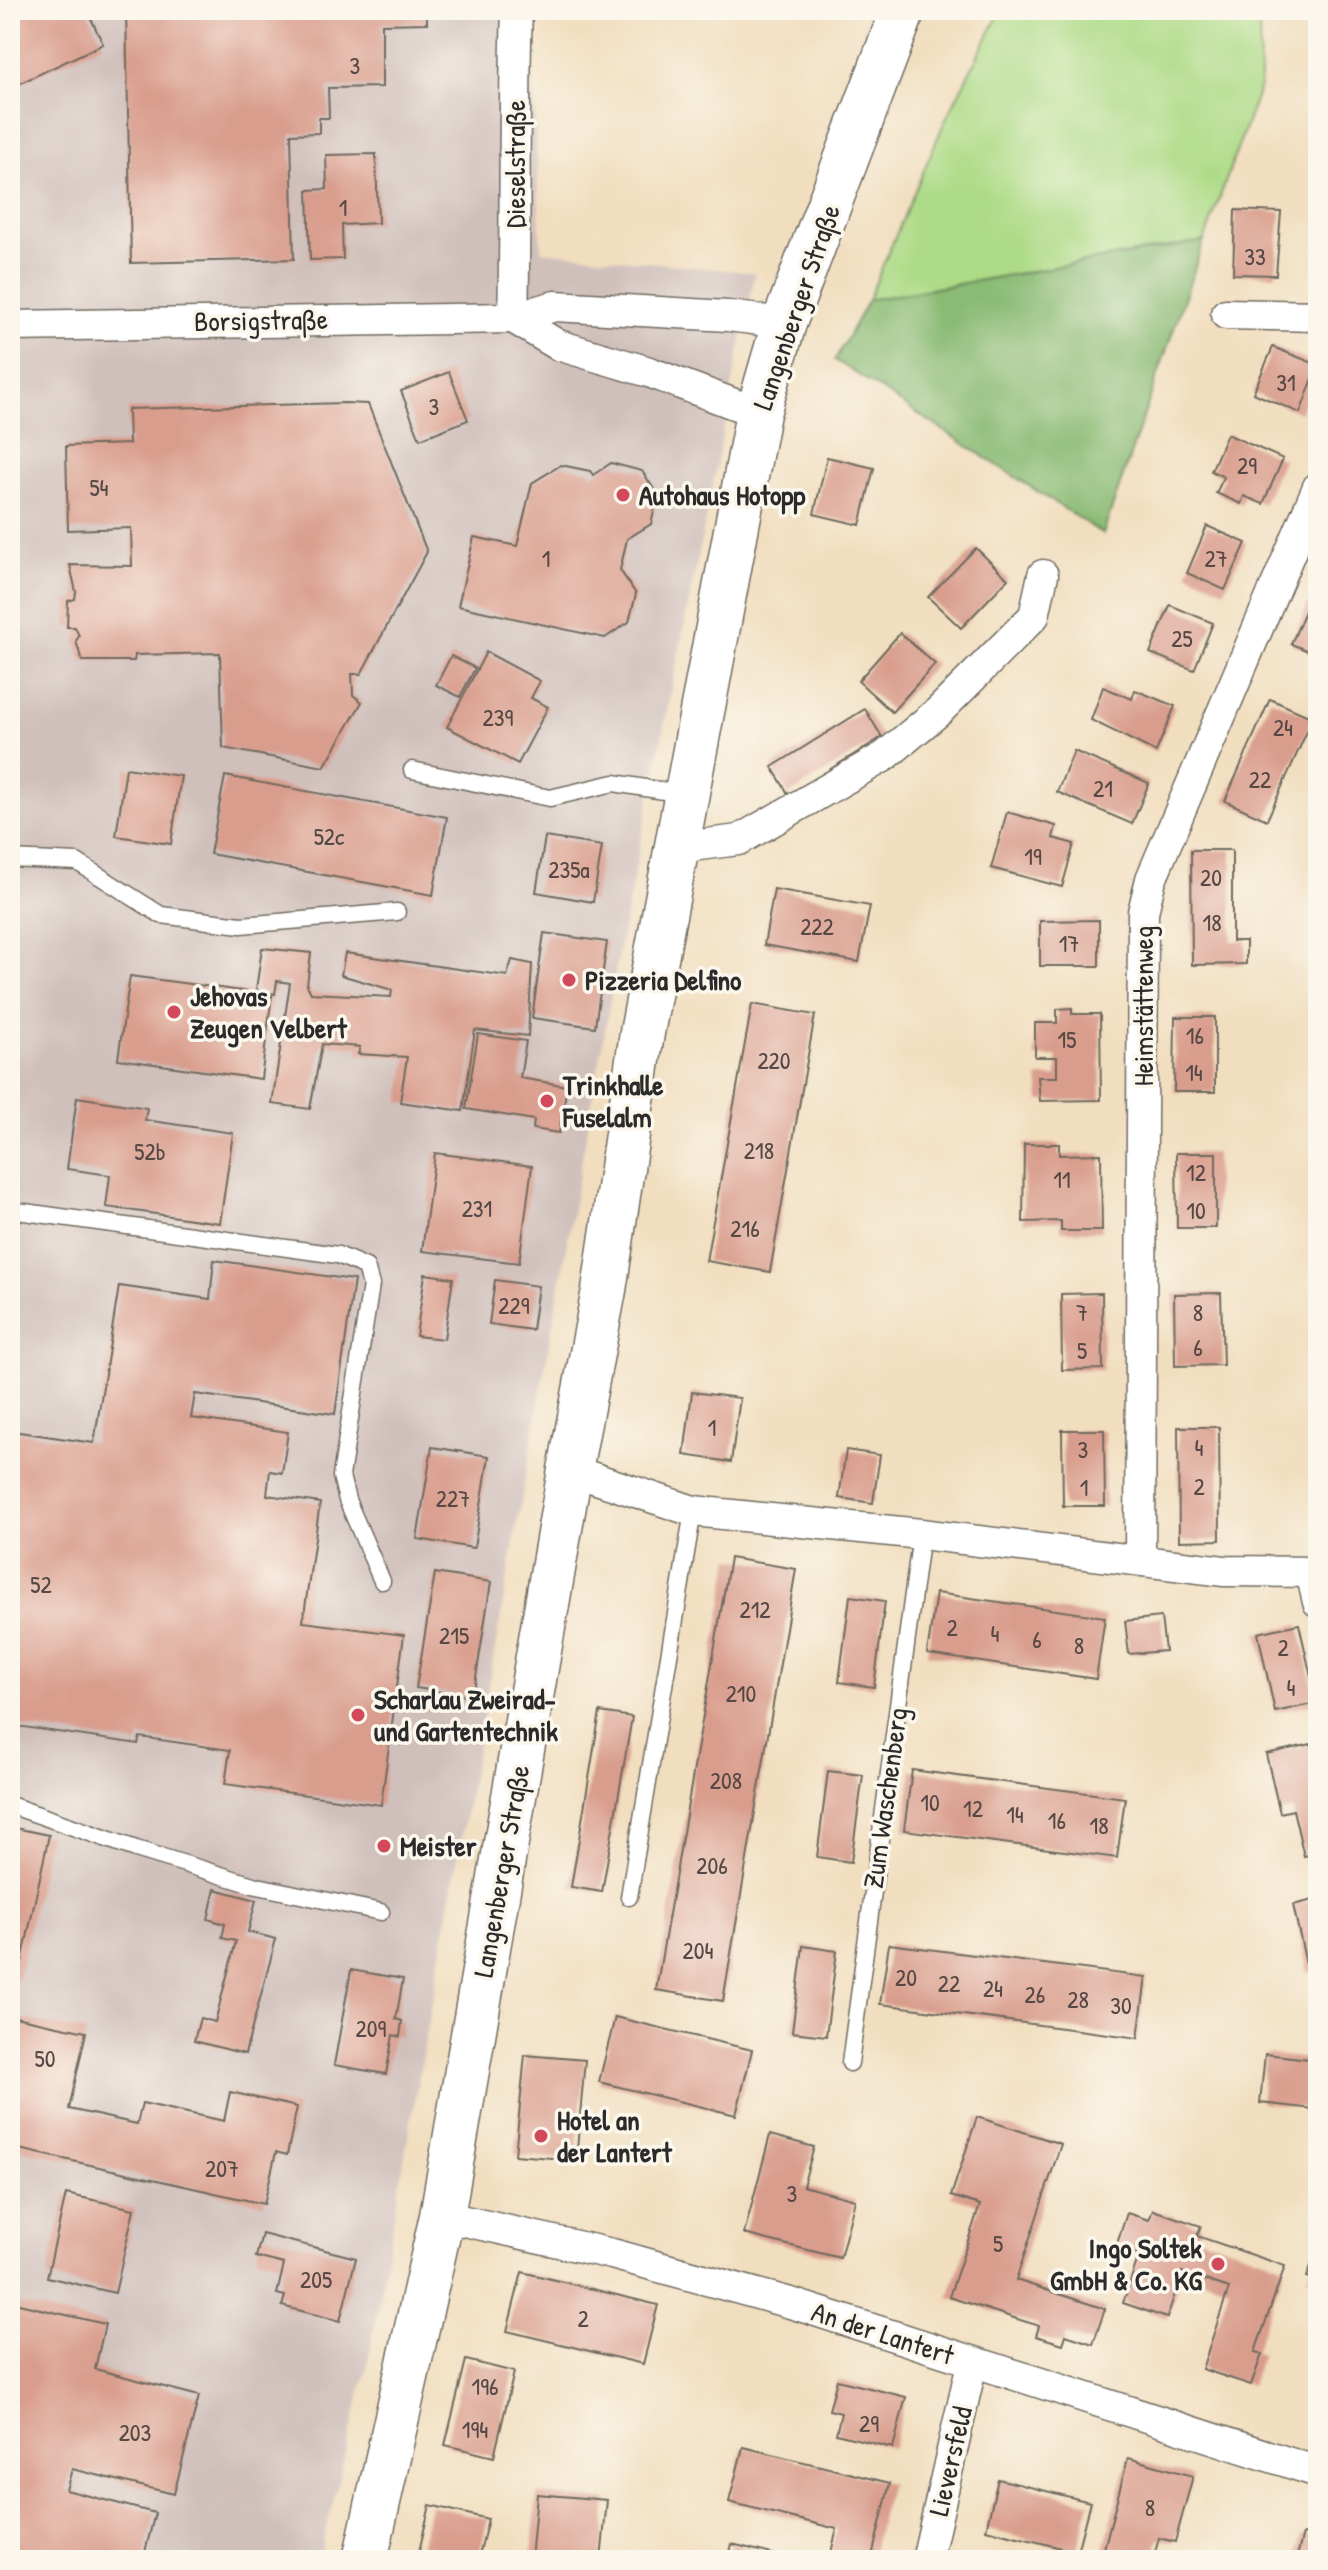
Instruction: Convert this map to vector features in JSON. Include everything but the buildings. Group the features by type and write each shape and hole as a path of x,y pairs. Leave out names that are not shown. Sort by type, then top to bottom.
{"main road":[{"name":"Langenberger Straße","path":"365,2560 442,2216 570,1470 604,1290 629,1109 758,413 784,323 903,10"}],"street":[{"name":"Dieselstraße","path":"513,318 516,216 512,129 517,10"},
{"name":"Borsigstraße","path":"10,326 513,318 555,306 728,316 784,323"},
{"path":"1226,314 1318,316"},
{"path":"513,318 558,345 649,372 758,413"},
{"name":"Heimstättenweg","path":"1140,1560 1143,912 1151,879 1318,487"},
{"path":"675,848 739,840 885,756 939,711 1034,616 1043,575"},
{"path":"570,1470 693,1511 921,1534 1316,1583"},
{"name":"An der Lantert","path":"442,2216 612,2254 794,2304 1318,2472"},
{"name":"Lieversfeld","path":"927,2560 972,2363"}],"lane":[{"path":"412,770 550,798 614,783 685,794"},
{"path":"10,859 77,862 161,915 241,925 397,912"},
{"path":"10,1210 338,1255 366,1267 371,1285 341,1476 347,1500 382,1581"},
{"path":"629,1897 693,1511"},
{"name":"Zum Waschenberg","path":"850,2063 921,1534"},
{"path":"10,1805 253,1885 381,1912"}],"shaded area":[{"path":"10,10 530,10 541,251 755,273 620,945 367,2368 318,2560 10,2560"}],"green space":[{"path":"1001,10 1259,10 1260,86 1204,241 868,300 945,121"},
{"path":"1204,241 1103,534 835,360 868,300"}],"place":[{"name":"Autohaus Hotopp","path":"623,495"},
{"name":"Pizzeria Delfino","path":"569,980"},
{"name":"Jehovas Zeugen Velbert","path":"174,1012"},
{"name":"Trinkhalle Fuselalm","path":"547,1101"},
{"name":"Scharlau Zweirad- und Gartentechnik","path":"358,1715"},
{"name":"Meister","path":"384,1846"},
{"name":"Hotel an der Lantert","path":"541,2136"},
{"name":"Ingo Soltek GmbH & Co. KG","path":"1218,2264"}]}
